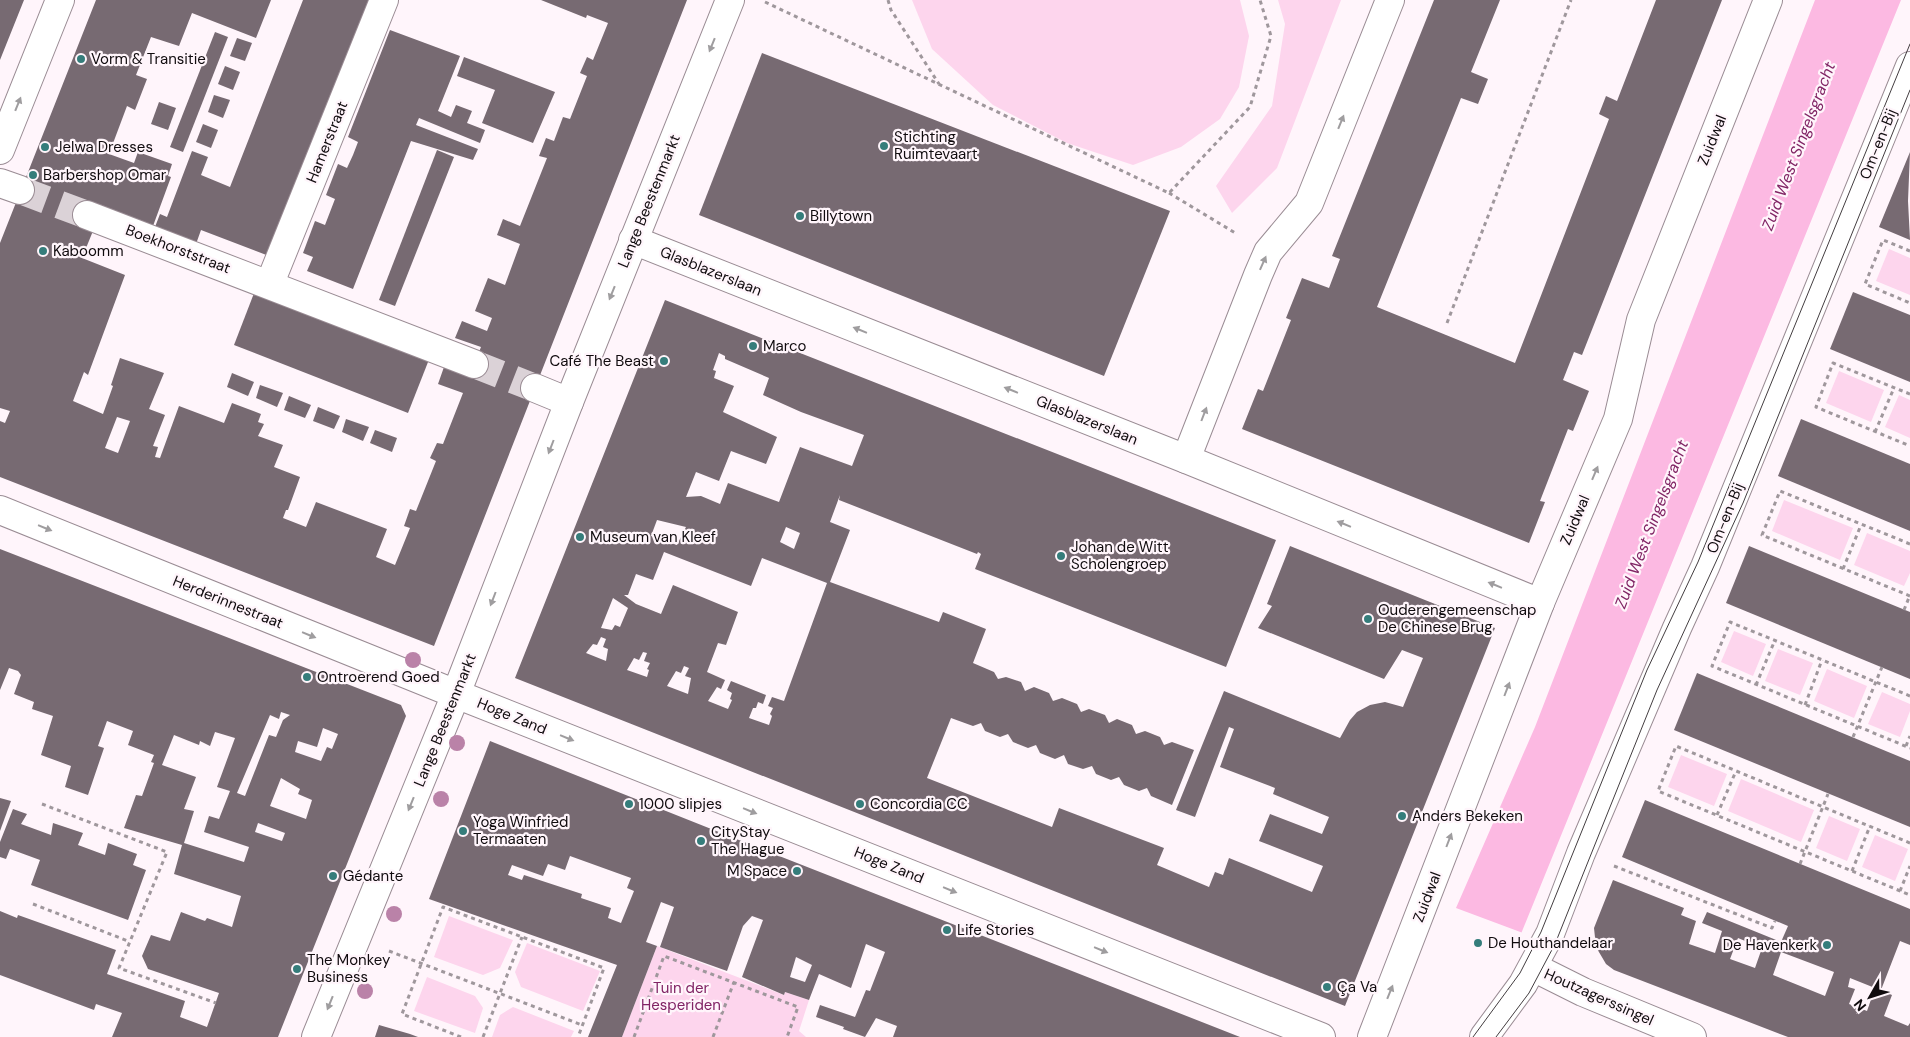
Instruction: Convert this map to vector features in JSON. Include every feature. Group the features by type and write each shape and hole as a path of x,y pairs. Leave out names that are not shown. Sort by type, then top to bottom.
{"street":[{"path":"0,150 60,0"},
{"name":"Hamerstraat","path":"270,283 384,0"},
{"name":"Lange Beestenmarkt","path":"316,1037 456,694 569,402 730,0"},
{"path":"1186,459 1268,252 1308,203 1390,0"},
{"name":"Zuidwal","path":"1372,1037 1540,603 1618,418 1641,320 1768,0"},
{"name":"Om-en-Bij","path":"1484,1037 1528,976 1550,934 1581,853 1705,567 1910,66"},
{"name":"Boekhorststraat","path":"87,215 270,283"},
{"name":"Glasblazerslaan","path":"633,240 1186,459 1540,603"},
{"path":"270,283 474,364"},
{"path":"534,388 569,402"},
{"name":"Herderinnestraat","path":"0,510 456,694"},
{"name":"Hoge Zand","path":"456,694 1321,1037"},
{"name":"Houtzagerssingel","path":"1528,976 1583,992 1692,1037"}],"path":[{"path":"760,0 1168,193 1268,252"},
{"path":"888,0 891,10 939,85"},
{"path":"1168,193 1250,107 1271,36 1260,0"},
{"path":"1447,322 1571,0"},
{"path":"1910,251 1883,240 1865,284 1910,303"},
{"path":"1910,394 1833,363 1816,407 1910,446"},
{"path":"1875,432 1894,388"},
{"path":"1904,610 1910,596 1762,535 1780,491 1910,544"},
{"path":"1842,569 1861,525"},
{"path":"1910,696 1730,622 1712,666 1908,747 1910,736"},
{"path":"1756,685 1775,640"},
{"path":"1804,705 1822,660"},
{"path":"1853,737 1882,667"},
{"path":"1910,843 1676,746 1658,791 1910,895"},
{"path":"1718,815 1736,771"},
{"path":"1800,864 1828,794"},
{"path":"42,804 167,852 128,941 119,968 216,1003"},
{"path":"1852,871 1870,826"},
{"path":"1581,853 1772,928 1775,921"},
{"path":"1900,891 1910,866"},
{"path":"33,904 128,941"},
{"path":"460,1037 402,1014 443,907 604,968 578,1037"},
{"path":"483,1037 522,936"},
{"path":"634,1037 664,956 798,1006 787,1037"},
{"path":"422,964 582,1026"},
{"path":"713,1037 734,982"}],"green space":[{"path":"912,0 1240,0 1249,36 1239,87 1220,119 1181,147 1133,165 1067,143 993,105 932,49"},
{"path":"1278,0 1341,0 1277,168 1232,213 1216,186 1272,106 1285,24"},
{"path":"1889,249 1910,258 1910,295 1876,281"},
{"path":"1839,371 1884,390 1871,422 1826,403"},
{"path":"1899,395 1910,400 1910,438 1885,427"},
{"path":"1784,500 1853,528 1840,560 1772,531"},
{"path":"1867,533 1910,551 1910,573 1904,586 1854,565"},
{"path":"1734,631 1766,644 1753,676 1721,662"},
{"path":"1778,649 1813,663 1800,695 1765,681"},
{"path":"1827,669 1867,686 1854,718 1814,701"},
{"path":"1882,692 1910,704 1910,711 1900,737 1868,724"},
{"path":"1681,755 1727,774 1714,806 1668,787"},
{"path":"1741,779 1814,810 1801,842 1728,811"},
{"path":"1829,816 1860,829 1847,861 1816,848"},
{"path":"1875,835 1908,849 1895,881 1862,867"},
{"path":"449,916 513,940 500,968 483,975 434,957"},
{"path":"527,943 600,971 583,1011 521,987 515,972"},
{"name":"Tuin der Hesperiden","path":"657,946 784,995 785,992 809,1000 799,1031 806,1037 622,1037"},
{"path":"427,977 475,996 483,1008 475,1033 414,1011"},
{"path":"513,1007 574,1031 571,1037 492,1037 500,1015"}],"water":[{"name":"Zuid West Singelsgracht","path":"1815,0 1901,0 1479,1037 1456,908 1535,727"}],"pier":[{"path":"1456,908 1523,933 1518,945 1518,967 1529,993 1535,1000 1555,1014 1611,1037 1476,1037 1466,1023 1457,1003 1449,974 1447,959"}],"building":[{"path":"0,0 24,0 0,60"},
{"path":"96,0 271,0 256,38 192,13 179,46 151,37 136,75 147,79 135,110 127,106 109,154 134,163 138,152 172,164 168,176 171,177 153,226 95,226 82,258 125,275 88,375 84,372 73,401 103,414 120,358 164,373 149,409 165,415 153,446 158,447 155,457 160,458 179,406 224,423 232,403 261,414 258,422 264,424 258,436 283,445 274,467 300,477 288,510 286,510 283,518 306,527 316,502 387,529 376,557 395,565 410,528 404,526 410,509 416,511 436,461 430,458 437,443 443,444 463,393 438,384 444,367 469,377 481,347 455,338 462,321 487,331 492,318 475,311 488,278 505,285 520,244 497,235 503,219 520,226 547,158 539,156 546,138 554,141 563,117 570,119 587,76 580,73 587,57 593,60 608,23 587,15 586,18 541,0 687,0 434,646 0,477 0,421 5,423 10,411 0,408 0,243","holes":["117,417 130,421 118,453 105,448"]},
{"path":"303,0 369,0 269,256 201,230 196,244 155,227 160,214 167,217 192,151 208,157 201,175 230,187"},
{"path":"1434,0 1500,0 1471,72 1488,79 1478,104 1461,98 1377,307 1515,363 1609,119 1599,114 1606,96 1617,101 1656,0 1722,0 1582,355 1574,352 1563,380 1589,391 1573,431 1568,429 1540,501 1545,502 1529,543 1242,429 1258,389 1263,391 1291,320 1286,318 1302,278 1329,288 1340,259 1332,256"},
{"path":"390,30 460,56 438,111 451,117 456,105 472,111 467,123 485,130 480,143 419,118 416,125 478,149 473,160 411,141 353,289 307,271 313,257 303,253 315,221 325,225 335,199 326,195 338,164 347,168 353,155 358,142 348,137"},
{"path":"215,32 228,37 183,152 170,147"},
{"path":"237,38 252,43 245,61 230,56"},
{"path":"762,53 1170,211 1104,376 699,215"},
{"path":"464,57 555,92 533,143 482,123 495,90 457,76"},
{"path":"225,66 240,72 233,90 218,84"},
{"path":"214,95 230,100 223,118 208,112"},
{"path":"159,102 176,108 168,130 151,124"},
{"path":"203,124 218,130 211,148 196,142"},
{"path":"437,150 454,157 395,306 379,300"},
{"path":"1910,152 1908,201 1910,240 1879,227"},
{"path":"256,288 430,357 408,413 234,345"},
{"path":"1853,292 1910,315 1910,382 1830,349"},
{"path":"665,300 1276,540 1226,667 975,569 981,554 978,552 977,554 839,500 840,495 830,522 850,530 830,582 939,622 943,612 986,629 973,663 994,672 998,679 1006,677 1021,682 1025,691 1034,687 1049,693 1053,701 1062,698 1077,704 1081,712 1089,709 1105,715 1109,723 1117,719 1132,725 1136,734 1145,731 1160,737 1164,745 1172,742 1194,750 1172,805 1151,796 1147,788 1139,791 1124,785 1119,777 1111,780 1096,774 1092,766 1083,769 1068,764 1064,755 1055,759 1040,753 1036,745 1028,748 1013,742 1008,734 1000,737 985,731 981,723 973,726 951,718 927,778 1052,827 1059,808 1164,848 1157,865 1209,887 1215,872 1223,875 1229,858 1312,892 1323,866 1259,841 1270,814 1322,834 1329,817 1273,794 1275,788 1220,767 1234,729 1229,727 1195,817 1176,810 1224,691 1340,738 1357,712 1370,705 1385,702 1403,707 1423,658 1402,650 1384,679 1258,628 1272,606 1267,604 1290,546 1495,628 1345,1006 515,678","holes":["719,353 725,356 725,359 769,378 763,395 801,412 864,435 852,466 800,447 779,502 728,483 720,504 701,496 686,497 696,472 719,481 731,451 766,464 777,437 723,412 734,386 714,378 716,371 713,370","657,520 686,527 677,545 651,536","786,527 800,533 794,549 780,542","664,552 751,586 762,558 827,583 784,701 772,697 768,706 773,708 770,714 772,716 769,725 749,718 758,702 763,704 766,695 731,681 727,690 732,693 730,699 732,700 728,709 708,701 717,687 721,689 725,680 707,672 718,643 726,645 738,612 673,585 661,614 636,604 624,595 628,595 636,574 653,580","613,598 628,608 620,627 615,625 612,630 601,628","601,637 606,639 603,647 608,649 606,661 586,653 593,644 597,645","643,652 647,653 644,661 650,663 647,669 649,670 647,677 627,670 634,658 639,660","684,666 689,668 685,676 691,678 688,694 667,686 676,671 681,673"]},
{"path":"232,373 254,382 248,396 227,387"},
{"path":"260,385 283,393 277,407 256,398"},
{"path":"289,396 311,405 305,418 284,410"},
{"path":"318,407 340,416 334,429 313,421"},
{"path":"346,419 369,427 363,441 342,432"},
{"path":"1801,419 1910,464 1910,531 1778,476"},
{"path":"375,430 397,438 392,452 370,443"},
{"path":"1749,546 1910,612 1910,679 1726,603"},
{"path":"0,549 401,705 406,716 278,1037 112,1037 122,1013 96,1004 94,1010 0,975 0,911 17,918 18,915 116,950 107,974 185,1001 180,1017 207,1027 219,993 148,969 142,956 151,935 170,941 181,912 205,921 207,918 232,927 241,896 174,874 182,845 124,828 136,795 142,796 154,763 151,762 154,755 128,745 133,731 107,721 98,746 104,748 88,795 65,787 71,766 41,755 53,716 32,709 34,702 14,694 21,675 18,671 9,668 0,690","holes":["281,712 290,715 283,720 276,737 269,735 245,796 237,793 270,715 279,719","323,728 338,734 332,749 327,747 321,761 295,752 298,741 317,747","215,732 235,738 217,787 230,791 219,819 209,816 204,832 249,847 244,862 184,843 194,811 184,809 196,777 162,765 174,735 199,745 200,741 210,746","281,778 300,789 298,794 312,800 306,819 270,806","258,823 285,833 282,841 255,832"]},
{"path":"1697,673 1910,761 1910,827 1674,730"},
{"path":"490,741 1240,1037 893,1037 897,1026 876,1018 865,1037 816,1017 820,1005 855,1017 866,990 870,991 885,952 866,944 851,988 819,974 809,1000 785,992 784,995 742,977 763,920 752,916 743,926 727,971 660,947 674,907 661,902 646,942 657,946 622,1037 588,1037 617,965 429,899","holes":["570,856 631,878 627,888 634,891 621,923 608,918 611,908 581,898 582,894 524,875 522,880 508,875 512,865 543,876 548,864 565,870","796,957 812,965 805,982 790,977"]},
{"path":"0,798 11,801 0,831"},
{"path":"1645,800 1910,909 1910,945 1900,941 1881,990 1892,995 1884,1016 1908,1026 1910,1023 1910,1037 1788,1037 1614,970 1606,964 1596,947 1594,928 1613,880 1684,908 1681,915 1696,921 1689,944 1715,953 1722,931 1702,923 1707,912 1781,942 1788,926 1622,857","holes":["1738,938 1762,948 1755,968 1730,959","1781,952 1834,972 1825,996 1773,975","1850,978 1875,988 1867,1011 1849,1004 1855,989 1848,987"]},
{"path":"13,809 27,814 21,824 51,835 53,823 83,833 78,845 105,855 108,843 137,854 133,865 146,870 128,920 31,885 40,860 10,849 6,859 0,857 0,842"},
{"path":"379,1025 410,1034 418,1037 375,1037"}],"tunnel":[{"path":"20,190 87,215"},
{"path":"474,364 535,388"}],"tram line":[{"path":"1473,1037 1520,973 1541,932 1647,670 1698,562 1910,44"},
{"path":"1496,1037 1529,993 1555,944 1657,690 1743,503 1910,90"}],"place":[{"name":"Vorm & Transitie","path":"81,59"},
{"name":"Stichting Ruimtevaart","path":"884,146"},
{"name":"Jelwa Dresses","path":"45,147"},
{"name":"Barbershop Omar","path":"33,175"},
{"name":"Billytown","path":"800,216"},
{"name":"Kaboomm","path":"43,251"},
{"name":"Marco","path":"753,346"},
{"name":"Café The Beast","path":"664,361"},
{"name":"Museum van Kleef","path":"580,537"},
{"name":"Johan de Witt Scholengroep","path":"1061,556"},
{"name":"Ouderengemeenschap De Chinese Brug","path":"1368,619"},
{"name":"Ontroerend Goed","path":"307,677"},
{"name":"1000 slipjes","path":"629,804"},
{"name":"Concordia CC","path":"860,804"},
{"name":"Anders Bekeken","path":"1402,816"},
{"name":"Yoga Winfried Termaaten","path":"463,831"},
{"name":"CityStay The Hague","path":"701,841"},
{"name":"M Space","path":"797,871"},
{"name":"Gédante","path":"333,876"},
{"name":"Life Stories","path":"947,930"},
{"name":"De Houthandelaar","path":"1478,943"},
{"name":"De Havenkerk","path":"1827,945"},
{"name":"The Monkey Business","path":"297,969"},
{"name":"Ça Va","path":"1327,987"}]}
